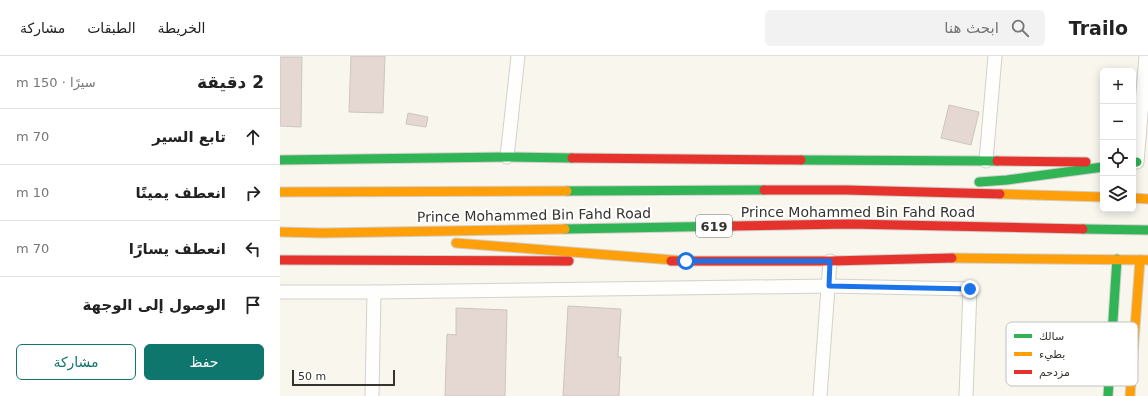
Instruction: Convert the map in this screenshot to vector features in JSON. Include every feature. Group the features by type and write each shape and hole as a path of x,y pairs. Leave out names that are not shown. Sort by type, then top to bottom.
{"main road":[{"path":"280,160 507,157 1100,162"},
{"path":"968,182 1007,180 1100,167"},
{"path":"335,182 485,191"},
{"path":"846,190 953,183"},
{"name":"Prince Mohammed Bin Fahd Road","path":"280,192 846,190 1100,197"},
{"path":"1136,198 1148,199"},
{"name":"Prince Mohammed Bin Fahd Road","path":"280,232 322,233 849,224 1148,230"},
{"path":"322,233 425,241"},
{"path":"448,242 686,261"},
{"path":"280,260 830,261 974,258 1144,260 1138,322"},
{"path":"1113,322 1117,259"},
{"path":"1108,396 1109,386"},
{"path":"1130,396 1131,386"}],"street":[{"path":"507,157 518,56"},
{"path":"986,161 995,56"},
{"path":"1138,162 1146,56"},
{"path":"820,396 830,261"},
{"path":"280,292 829,286 970,289 966,396"},
{"path":"372,396 374,292"}],"building":[{"path":"351,56 385,56 383,113 349,112"},
{"path":"280,57 302,57 301,127 280,126"},
{"path":"949,105 979,112 971,145 941,138"},
{"path":"408,113 428,117 426,127 406,124"},
{"path":"568,306 621,309 618,357 621,357 619,396 563,396"},
{"path":"456,308 507,310 505,396 445,396 447,334 456,335"}],"traffic: fast":[{"path":"280,160 507,157 572,158"},
{"path":"801,160 997,161"},
{"path":"979,182 1007,180 1100,167"},
{"path":"567,191 764,190"},
{"path":"565,229 734,226"},
{"path":"1083,229 1148,230"},
{"path":"1113,322 1117,259"},
{"path":"1108,396 1109,386"}],"traffic: slow":[{"path":"280,192 567,191"},
{"path":"1000,194 1100,197"},
{"path":"1136,198 1148,199"},
{"path":"280,232 322,233 565,229"},
{"path":"456,243 686,261"},
{"path":"952,258 1148,260"},
{"path":"1135,322 1140,260"},
{"path":"1130,396 1131,386"}],"traffic: jam":[{"path":"572,158 801,160"},
{"path":"997,161 1086,162"},
{"path":"764,190 846,190 1000,194"},
{"path":"734,226 849,224 1083,229"},
{"path":"671,261 830,261 952,258"},
{"path":"280,260 569,261"}],"route":[{"path":"686,261 830,261 829,286 970,289"}]}
